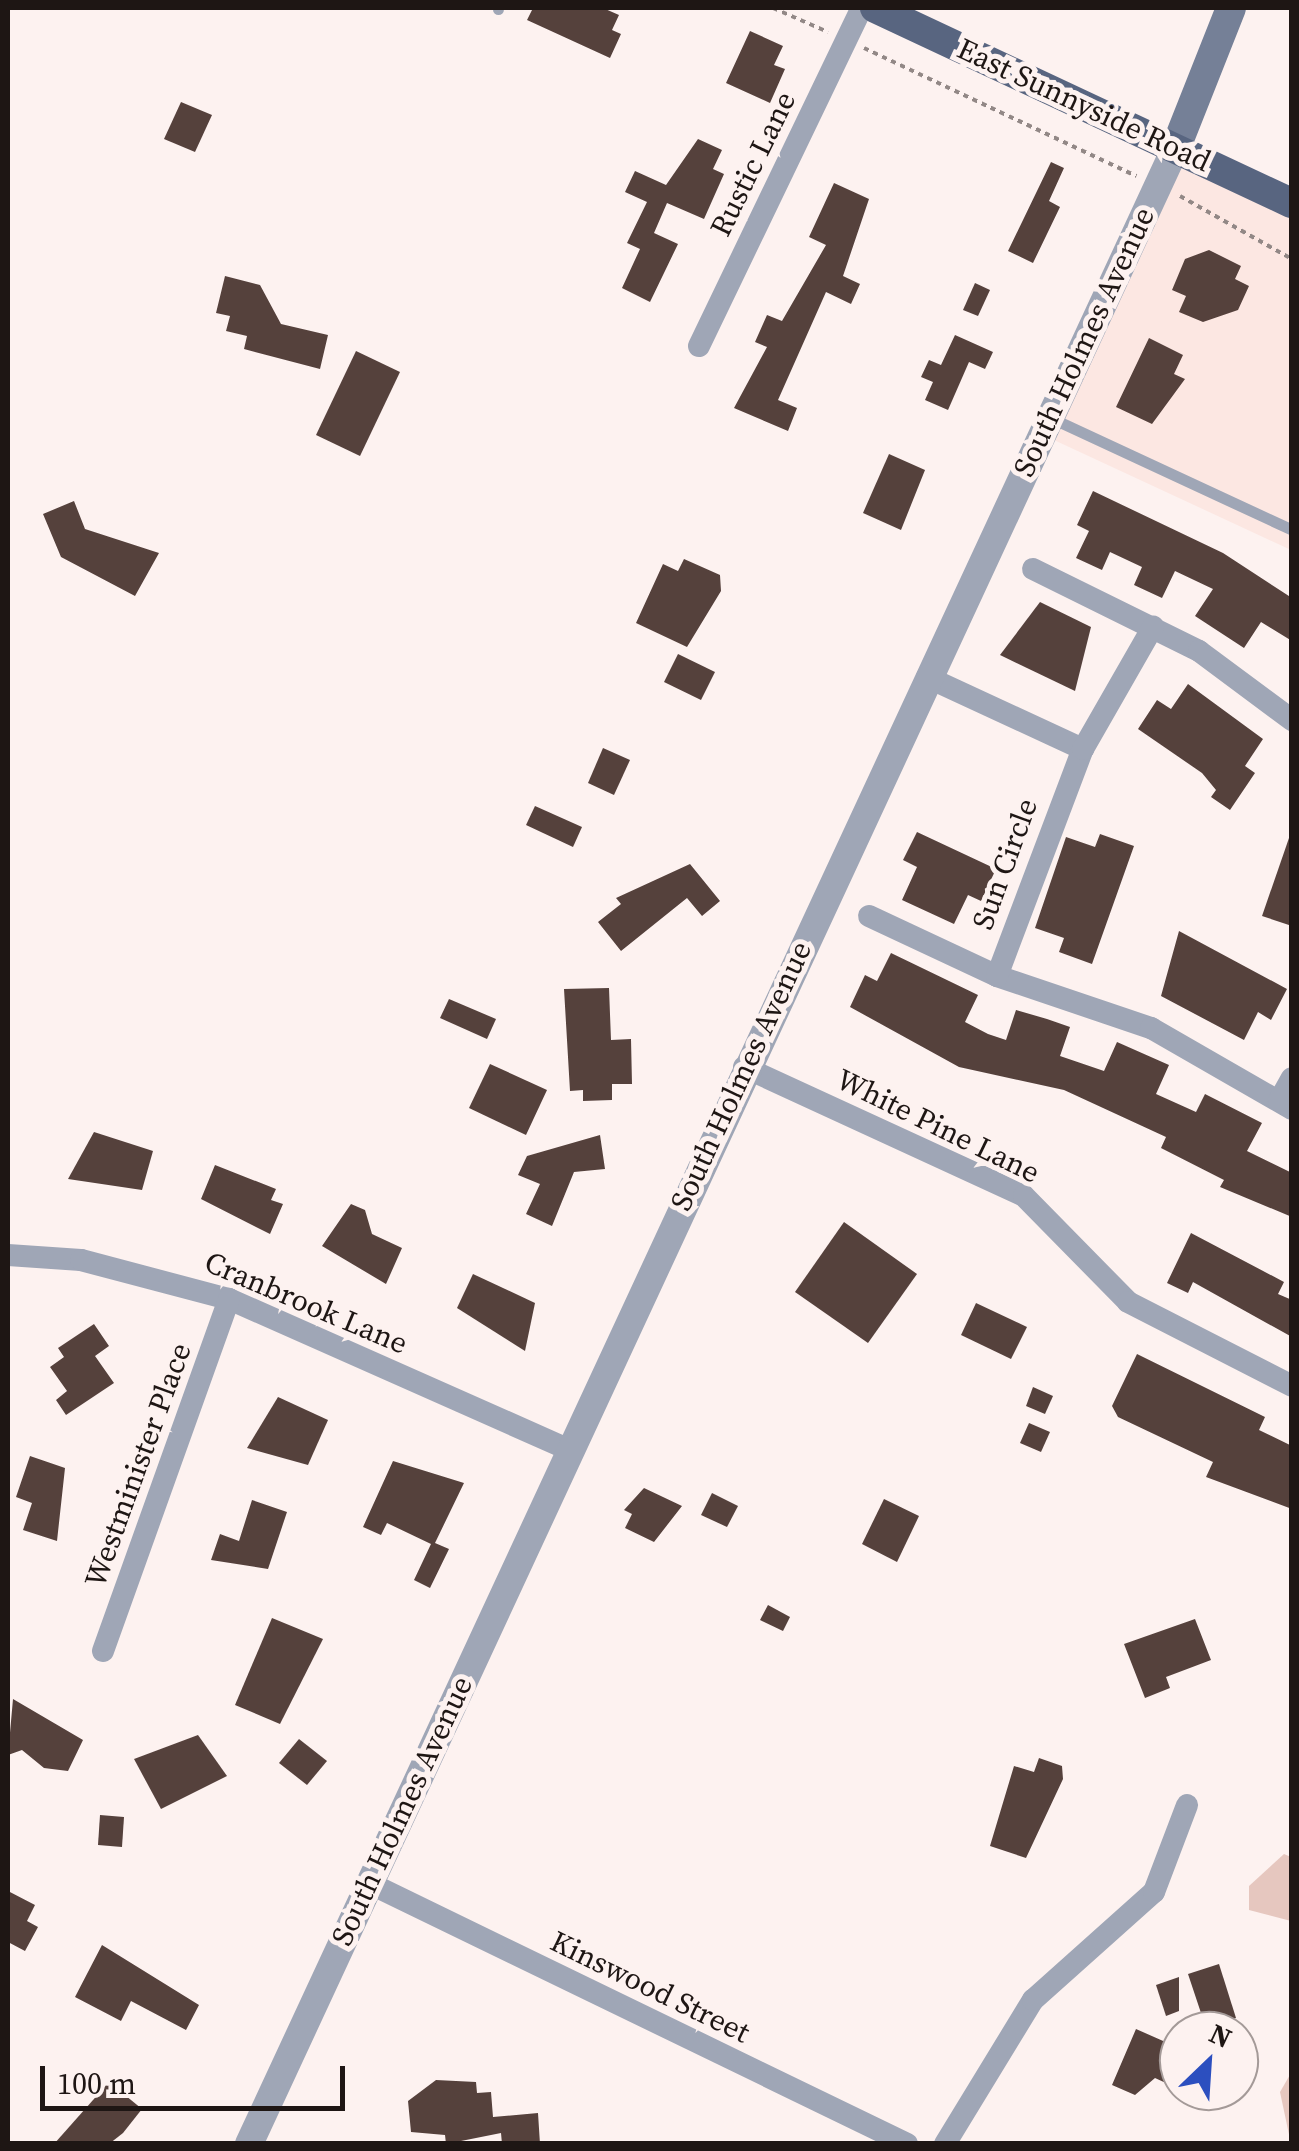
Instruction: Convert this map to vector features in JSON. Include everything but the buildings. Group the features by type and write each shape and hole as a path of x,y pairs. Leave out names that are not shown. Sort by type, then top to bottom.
{"main road":[{"name":"East Sunnyside Road","path":"876,8 1292,203"},
{"name":"South Holmes Avenue","path":"1176,148 1231,8"}],"street":[{"name":"Rustic Lane","path":"699,346 862,8"},
{"name":"South Holmes Avenue","path":"249,2144 744,1068 1176,148"},
{"path":"1033,569 1153,626 1292,720"},
{"name":"Sun Circle","path":"1153,626 1083,749 997,976 1151,1028 1285,1105 1292,1078"},
{"path":"927,677 1083,749"},
{"path":"869,916 997,976"},
{"name":"White Pine Lane","path":"744,1068 1024,1196 1128,1302 1292,1386"},
{"name":"Cranbrook Lane","path":"8,1255 81,1260 229,1299 569,1450"},
{"name":"Westminister Place","path":"103,1651 229,1299"},
{"path":"946,2144 1033,2000 1154,1892 1188,1805"},
{"name":"Kinswood Street","path":"369,1883 907,2144"}],"lane":[{"path":"1050,417 1292,530"}],"path":[{"path":"773,8 822,29"},
{"path":"870,51 1121,168"},
{"path":"1198,204 1292,259"}],"shaded area":[{"path":"1176,147 1291,203 1291,550 1041,434"},
{"path":"1284,1854 1291,1857 1291,1921 1249,1910 1249,1886"},
{"path":"1291,2073 1291,2144 1280,2092"}]}
